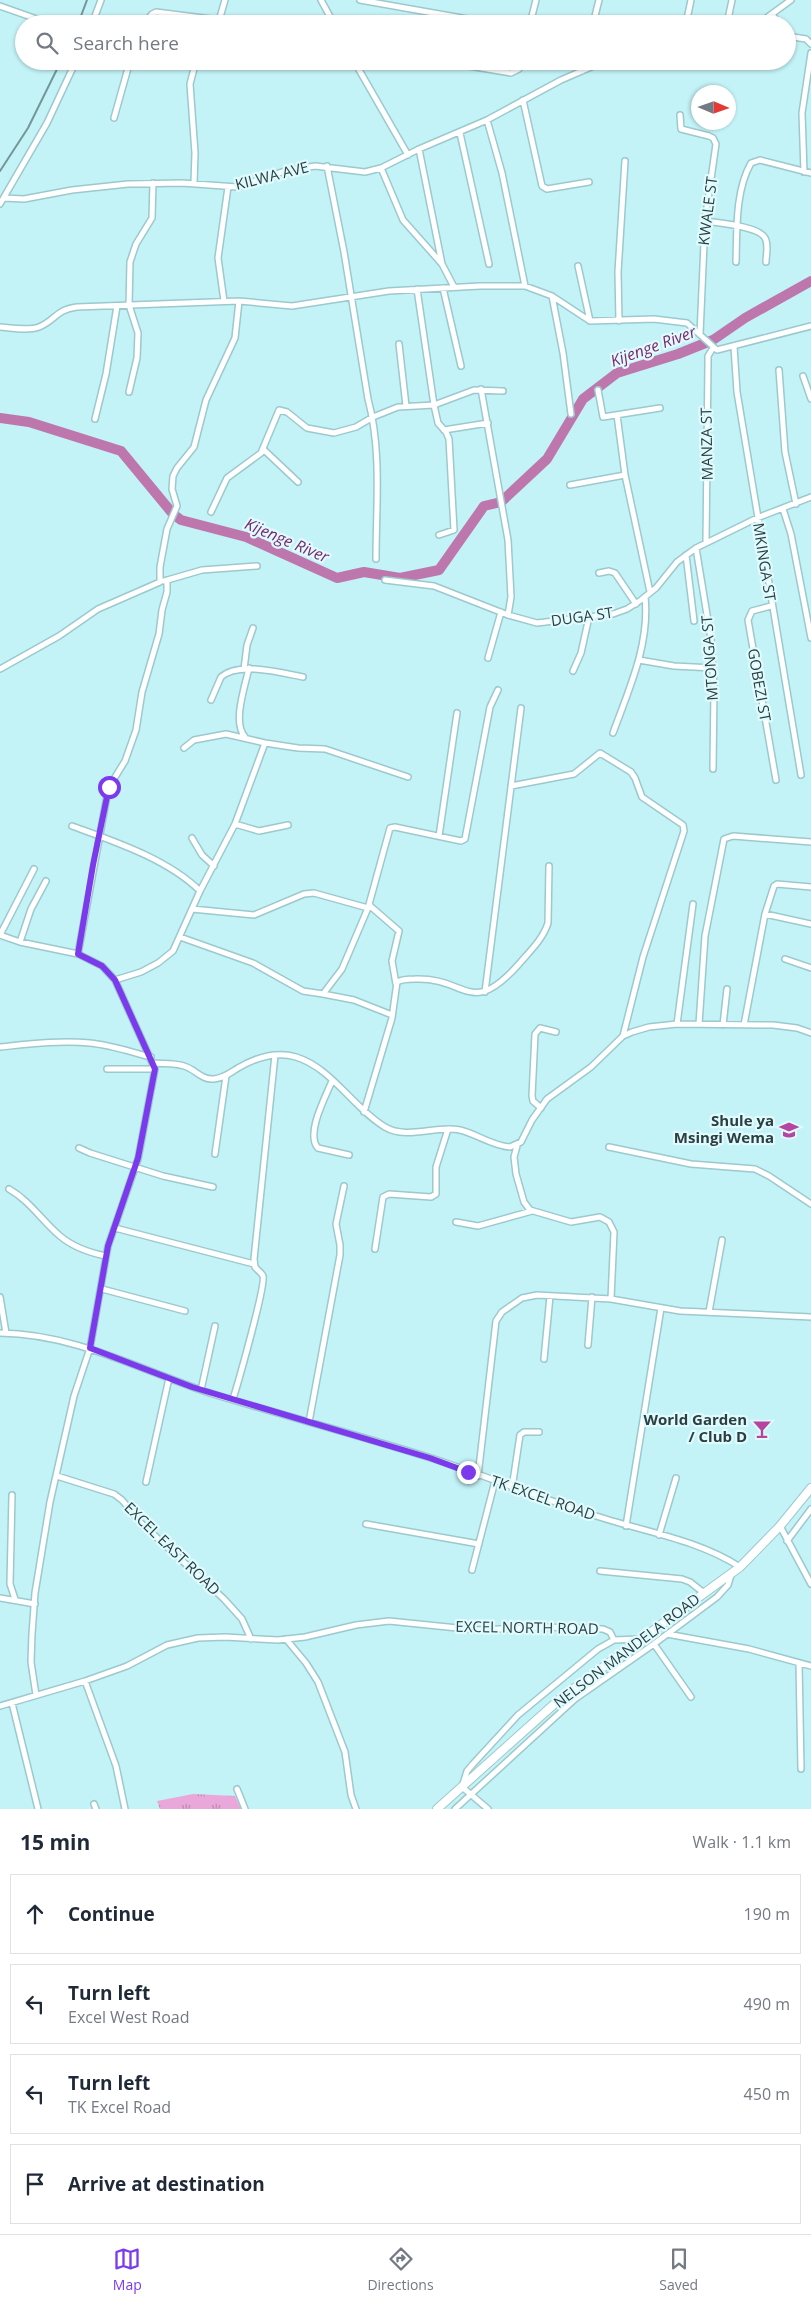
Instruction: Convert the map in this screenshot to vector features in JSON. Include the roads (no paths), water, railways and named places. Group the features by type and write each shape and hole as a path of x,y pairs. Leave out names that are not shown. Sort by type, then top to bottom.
{"main road":[{"name":"NELSON MANDELA ROAD","path":"437,1809 561,1698 639,1639 732,1573 780,1526 811,1488"}],"street":[{"path":"96,15 102,0"},
{"path":"221,15 224,0"},
{"path":"320,0 329,15"},
{"path":"360,0 378,1 450,15"},
{"path":"532,15 536,0"},
{"path":"595,15 599,0"},
{"path":"688,15 691,0"},
{"path":"729,15 732,0"},
{"path":"773,15 791,0"},
{"path":"0,6 26,15"},
{"path":"151,15 156,12 175,15"},
{"path":"796,37 806,39 811,44"},
{"path":"804,172 802,113 811,53"},
{"path":"0,204 47,123 72,70"},
{"path":"114,118 127,70"},
{"path":"194,70 190,84 195,153 194,183"},
{"path":"359,70 408,155"},
{"path":"493,70 511,73 516,70"},
{"name":"KILWA AVE","path":"4,198 24,199 88,188 153,183 194,183 228,187 246,185 300,168 326,166 357,172 381,168 419,149 487,120 582,71"},
{"path":"523,100 542,186 547,189 589,182"},
{"name":"KWALE ST","path":"680,115 680,129 709,136 713,138 716,144 704,221 702,336"},
{"path":"487,120 502,173 525,286"},
{"path":"460,133 488,264"},
{"path":"419,149 442,264"},
{"path":"736,262 737,227 742,191 751,163 760,160 811,173"},
{"path":"619,321 618,272 625,161"},
{"path":"326,166 344,252 373,417 377,477 376,559"},
{"path":"381,168 403,220 442,264 454,287"},
{"path":"129,392 137,358 138,333 129,305 130,262 136,244 152,218 153,183"},
{"path":"224,301 218,258 228,187"},
{"path":"704,221 755,230 764,236 767,245 766,262"},
{"path":"578,266 590,322"},
{"path":"0,327 35,328 46,323 66,308 224,301 292,306 351,296 417,289 525,286 552,296 590,322 674,320 687,323 717,350 811,326"},
{"path":"443,288 461,366"},
{"path":"417,289 434,405 438,423 449,438 454,530 439,535"},
{"path":"552,296 563,353 570,414"},
{"path":"160,582 160,567 167,529 177,503 172,489 173,476 194,447 206,400 235,338 238,301"},
{"path":"95,420 106,374 117,306"},
{"path":"399,344 406,406"},
{"name":"MANZA ST","path":"706,542 708,362 712,347"},
{"name":"MKINGA ST","path":"734,347 737,392 771,606 801,775"},
{"path":"779,370 786,452 796,504"},
{"path":"803,376 811,399"},
{"path":"481,389 508,540 510,597 508,614"},
{"path":"211,512 228,478 258,457 263,450 279,410 287,412 302,426 327,433 356,427 392,409 406,406 434,405 469,391 481,389 503,391"},
{"path":"598,390 602,416 660,408"},
{"path":"617,415 624,474 650,592"},
{"path":"444,430 488,423"},
{"path":"263,450 298,482"},
{"path":"570,485 624,474"},
{"name":"DUGA ST","path":"385,580 434,586 501,612 542,623 614,614 636,604 645,597 686,556 706,542 757,518 811,497"},
{"path":"783,509 791,534 811,638"},
{"name":"MTONGA ST","path":"696,548 707,614 712,668 712,769"},
{"path":"686,556 694,621"},
{"path":"0,669 59,636 98,610 160,582 202,570 257,566"},
{"path":"599,573 609,571 615,574 636,604"},
{"path":"78,954 109,787 125,761 136,730 142,692 167,592 167,580"},
{"path":"613,732 639,660 646,625 645,597"},
{"name":"GOBEZI ST","path":"771,606 752,611 748,620 776,780"},
{"path":"488,658 501,612"},
{"path":"573,671 581,653 589,618"},
{"path":"245,737 241,731 240,712 247,669 246,651 253,628"},
{"path":"639,660 674,666 712,668"},
{"path":"212,700 223,675 247,669 303,677"},
{"path":"323,994 342,969 368,906 390,828 395,827 461,841 466,837 490,707 498,690"},
{"path":"486,992 521,708"},
{"path":"439,836 457,712"},
{"path":"184,748 194,740 218,734 245,737 265,743 298,748 325,749 408,778"},
{"path":"115,980 141,972 158,963 173,951 200,891 235,824 265,743"},
{"path":"510,786 574,774 600,753 631,772 642,797 684,825 684,831 643,957 623,1036"},
{"path":"235,824 259,831 288,825"},
{"path":"72,826 136,851 185,878 200,891"},
{"path":"699,1024 705,936 724,839 733,836 811,842"},
{"path":"192,838 202,855 214,866"},
{"path":"396,984 400,980 418,978 435,981 469,992 486,992 508,976 546,930 548,923 549,866"},
{"path":"34,869 0,935 20,942 78,954 102,966 115,980 155,1069 136,1167 106,1256 102,1289 90,1348 74,1396 50,1502 30,1650 36,1695"},
{"path":"20,942 31,909 46,881"},
{"path":"744,1025 765,914 775,884 811,887"},
{"path":"192,909 254,915 304,894 314,893 368,906 398,931 392,961 396,984 392,1015 364,1112"},
{"path":"677,1024 693,904"},
{"path":"765,914 811,924"},
{"path":"180,937 253,963 303,991 354,1000 392,1015"},
{"path":"785,959 811,968"},
{"path":"723,1025 727,989"},
{"path":"532,1211 524,1202 516,1174 514,1157 517,1146 547,1099 602,1058 623,1036 649,1027 677,1024 785,1026 811,1033"},
{"path":"540,1108 532,1101 536,1034 540,1028 556,1032"},
{"path":"0,1046 66,1042 107,1045 152,1060 183,1065 206,1078 216,1079 226,1076 262,1057 284,1054 306,1061 332,1081 364,1112 392,1130 409,1132 448,1129 464,1131 506,1147 517,1146"},
{"path":"254,1264 275,1055"},
{"path":"107,1069 155,1069"},
{"path":"215,1154 226,1076"},
{"path":"332,1081 317,1117 314,1141 318,1148 349,1155"},
{"path":"375,1249 383,1197 389,1194 431,1197 436,1194 436,1167 448,1129"},
{"path":"610,1147 691,1164 754,1169 769,1176 811,1204"},
{"path":"79,1148 136,1167 214,1186"},
{"path":"309,1422 340,1255 336,1224 344,1186"},
{"path":"9,1189 22,1197 65,1240 106,1256"},
{"path":"456,1222 478,1226 532,1211 571,1222 600,1217 611,1224 614,1232 611,1299"},
{"path":"115,1228 254,1264 262,1274 263,1280 233,1399"},
{"path":"709,1312 722,1240"},
{"path":"102,1289 185,1311"},
{"path":"478,1476 496,1321 502,1312 522,1298 550,1296 592,1297 661,1308 811,1317"},
{"path":"544,1359 550,1296"},
{"path":"0,1297 3,1333"},
{"path":"588,1345 592,1297"},
{"path":"626,1526 661,1308"},
{"path":"201,1390 215,1326"},
{"name":"TK EXCEL ROAD","path":"3,1333 44,1337 90,1348 201,1390 430,1458 626,1526 716,1553 740,1566"},
{"path":"146,1482 169,1378"},
{"path":"512,1488 520,1435 524,1432 539,1432"},
{"name":"EXCEL EAST ROAD","path":"57,1476 114,1494 122,1500 142,1524 224,1599 242,1619 251,1639"},
{"path":"659,1535 676,1478"},
{"path":"472,1570 494,1481"},
{"path":"12,1495 10,1584 15,1599"},
{"path":"788,1541 811,1509"},
{"path":"366,1524 479,1544"},
{"path":"780,1526 811,1584"},
{"path":"600,1571 682,1579 690,1582 704,1593"},
{"path":"455,1809 575,1699 654,1644 716,1597 728,1585 732,1573"},
{"path":"0,1598 15,1599 35,1604"},
{"name":"EXCEL NORTH ROAD","path":"0,1706 85,1681 127,1666 177,1642 207,1638 286,1640 356,1625 390,1621 478,1630 545,1627 603,1629 610,1632 614,1640"},
{"path":"667,1634 740,1647 811,1666"},
{"path":"488,1809 462,1787 467,1771 518,1715 598,1649 614,1640 639,1639"},
{"path":"286,1640 306,1663 318,1682 344,1752 351,1795 356,1809"},
{"path":"654,1644 691,1697"},
{"path":"799,1663 801,1769"},
{"path":"85,1681 116,1766 124,1809"},
{"path":"12,1703 38,1809"},
{"path":"237,1789 245,1809"}],"waterway":[{"name":"Kijenge River","path":"0,418 29,422 121,451 173,514 181,520 246,537 337,578 364,572 400,578 439,570 484,506 501,502 547,459 583,399 617,373 678,354 713,340 745,318 811,281"}],"railway":[{"path":"81,15 87,0"},
{"path":"0,171 28,128 57,70"}],"place":[{"name":"Shule ya Msingi Wema","path":"789,1130"},
{"name":"World Garden / Club D","path":"762,1429"}]}
